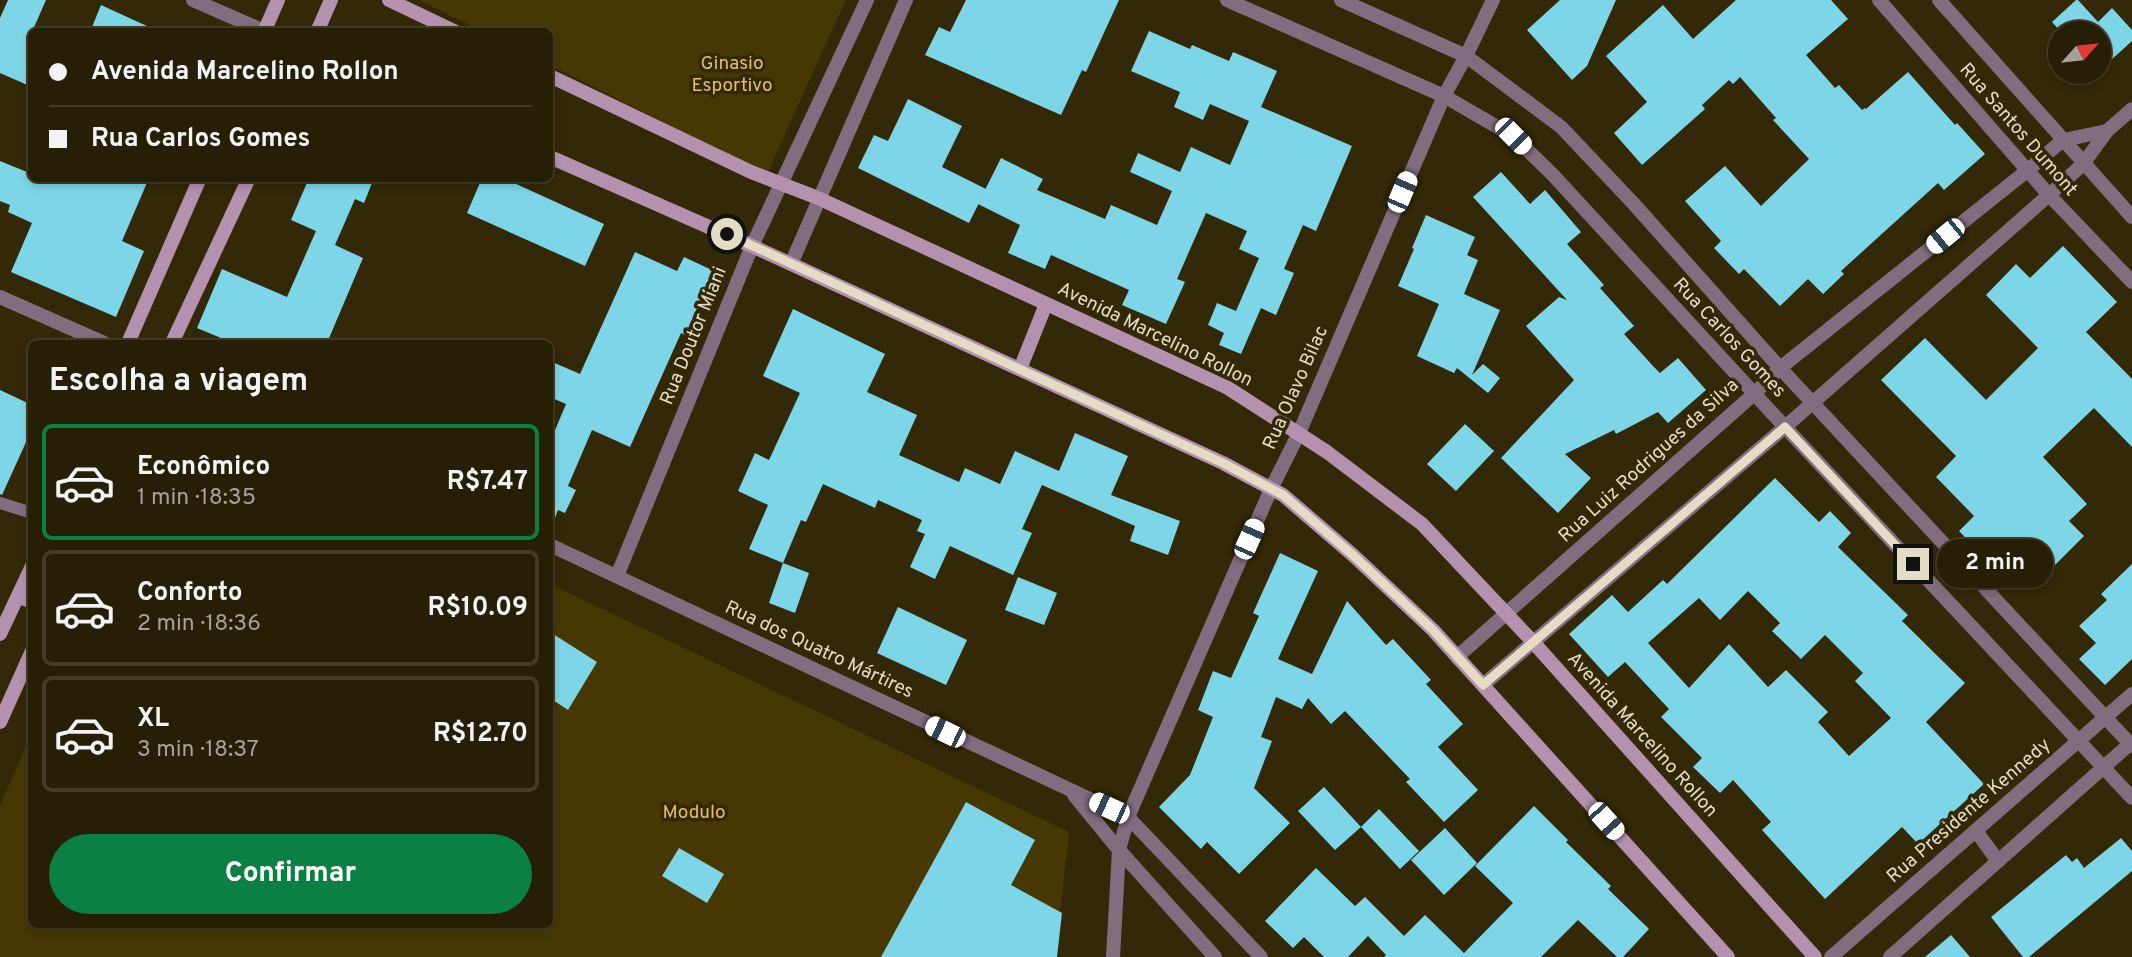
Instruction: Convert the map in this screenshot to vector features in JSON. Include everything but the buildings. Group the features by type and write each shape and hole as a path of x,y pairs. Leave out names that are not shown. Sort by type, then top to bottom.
{"main road":[{"path":"266,28 278,0"},
{"path":"319,28 331,0"},
{"path":"389,0 448,28"},
{"name":"Avenida Marcelino Rollon","path":"553,77 779,184 818,198 1228,388 1327,452 1422,524 1534,642 1815,957"},
{"path":"553,158 1020,369 1223,463 1283,495 1354,556 1433,630 1728,957"},
{"path":"129,340 198,182"},
{"path":"173,340 246,182"},
{"path":"1020,369 1046,304"},
{"path":"0,634 28,575"},
{"path":"18,596 28,600"},
{"path":"0,722 28,661"}],"street":[{"path":"193,0 258,28"},
{"name":"Rua Doutor Miani","path":"617,576 752,246 867,0"},
{"path":"791,264 906,0"},
{"name":"Rua Carlos Gomes","path":"1227,0 1444,96 1513,136 1553,175 2132,798"},
{"name":"Rua Carlos Gomes","path":"1341,0 1466,56 1561,127 1633,203 1780,368 2131,744"},
{"name":"Rua Olavo Bilac","path":"1113,957 1119,850 1128,817 1271,489 1299,433 1444,96 1493,0"},
{"name":"Rua Santos Dumont","path":"1879,0 2049,195 2132,282"},
{"name":"Rua Santos Dumont","path":"1939,0 2132,216"},
{"name":"Rua Luiz Rodrigues da Silva","path":"1483,685 1785,427 2049,195 2083,164 2107,131 2132,109"},
{"name":"Rua Luiz Rodrigues da Silva","path":"1457,657 1780,368 2063,140 2107,131"},
{"path":"0,297 97,340"},
{"name":"Rua dos Quatro Mártires","path":"553,546 1128,817 1261,957"},
{"name":"Rua Presidente Kennedy","path":"1831,957 2132,694"},
{"path":"1890,957 2131,744"},
{"name":"Rua dos Quatro Mártires","path":"1071,791 1119,850 1215,957"},
{"path":"1976,831 1998,861"}],"lane":[{"path":"0,503 28,512"}],"green space":[{"name":"Ginasio Esportivo","path":"419,0 846,0 767,174 553,67 553,28 476,28"},
{"name":"Modulo","path":"553,585 1069,832 1055,957 0,957 0,806 28,742 28,928 553,928"}],"route":[{"path":"727,234 1223,463 1283,495 1354,556 1433,630 1483,685 1785,427 1913,564"}]}
